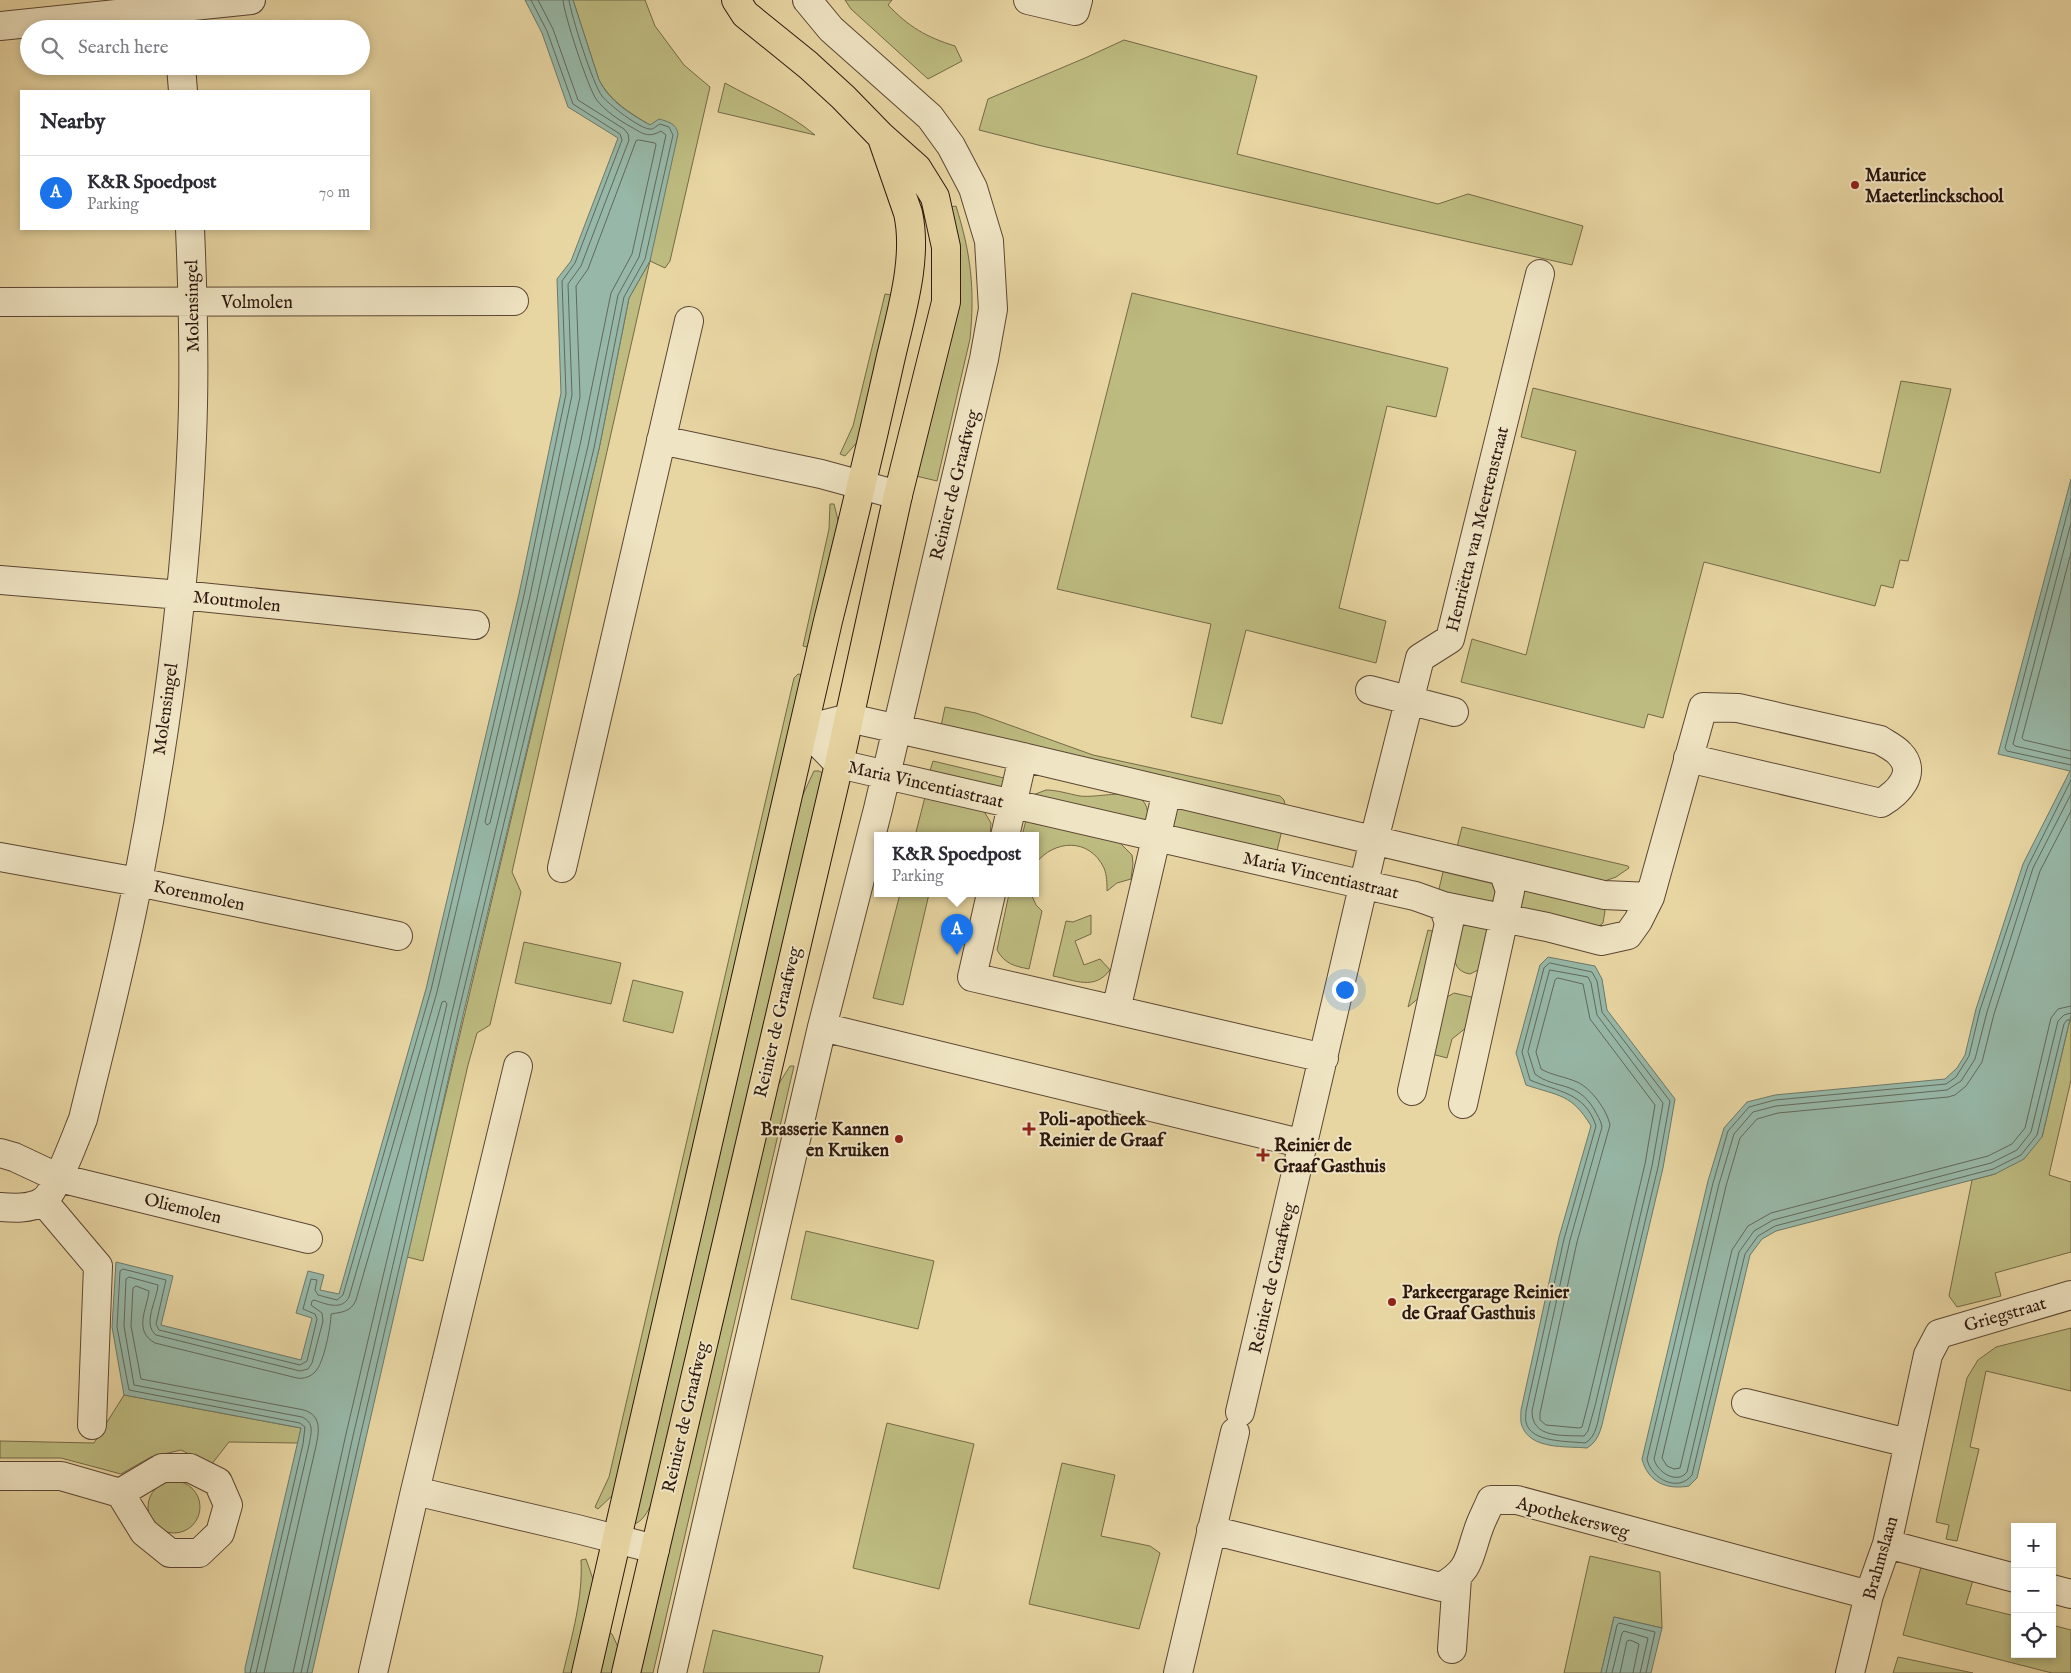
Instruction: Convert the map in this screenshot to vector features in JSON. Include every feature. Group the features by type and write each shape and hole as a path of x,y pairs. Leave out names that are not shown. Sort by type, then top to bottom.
{"main road":[{"name":"Reinier de Graafweg","path":"626,1673 839,764 898,495 946,302 946,247 935,197 917,168 881,136 822,78 745,14 736,0"},
{"name":"Reinier de Graafweg","path":"586,1673 805,729 826,630 862,485 908,273 911,242 908,213 881,136"}],"street":[{"path":"75,20 176,12 251,0"},
{"name":"Reinier de Graafweg","path":"672,1673 822,1027 897,729 984,359 993,309 989,241 973,188 951,146 930,117 831,29 806,0"},
{"path":"1028,0 1075,11 1078,0"},
{"path":"0,26 20,24"},
{"path":"182,75 183,90"},
{"name":"Molensingel","path":"58,1178 83,1119 138,882 165,718 181,596 192,437 193,302 190,230"},
{"name":"Henriëtta van Meertenstraat","path":"1364,884 1420,658 1450,639 1540,274"},
{"name":"Volmolen","path":"0,302 514,301"},
{"path":"562,868 689,321"},
{"path":"660,440 821,474 898,495"},
{"name":"Moutmolen","path":"0,580 475,625"},
{"path":"1370,690 1454,712"},
{"name":"Maria Vincentiastraat","path":"805,729 839,764 1364,884 1415,896 1443,906 1601,941 1628,935 1638,921 1650,897 1688,758 1702,708 1731,707 1880,740 1900,754 1908,768 1904,784 1893,796 1881,803 1688,758"},
{"path":"805,729 849,718 1023,757 1604,896 1650,897"},
{"path":"1005,832 1023,757"},
{"path":"1116,1010 1167,791"},
{"name":"Korenmolen","path":"0,857 138,882 398,936"},
{"path":"1462,1104 1510,891 1503,871"},
{"name":"Reinier de Graafweg","path":"1178,1673 1364,884"},
{"path":"990,897 972,977 1324,1058"},
{"path":"1412,1091 1449,923 1443,906"},
{"path":"822,1027 1304,1144"},
{"path":"373,1673 518,1066"},
{"name":"Oliemolen","path":"0,1153 14,1157 58,1178 308,1239"},
{"path":"0,1207 21,1208 43,1201 58,1178"},
{"path":"43,1201 98,1266 92,1425"},
{"name":"Griegstraat","path":"1939,1334 2071,1295"},
{"name":"Brahmslaan","path":"1850,1673 1869,1595 1887,1544 1928,1355 1939,1334"},
{"path":"1746,1403 1908,1443"},
{"path":"0,1476 61,1476 120,1493"},
{"path":"415,1491 655,1549"},
{"name":"Apothekersweg","path":"1457,1578 1470,1561 1480,1526 1492,1500 1517,1500 1869,1595"},
{"path":"1211,1530 1441,1587 1457,1578"},
{"path":"1887,1544 2011,1577"},
{"path":"1452,1649 1457,1578"},
{"path":"2056,1590 2071,1594"}],"shaded area":[{"path":"573,0 645,0 655,26 684,65 710,87 670,261 665,268 650,261 650,125 615,101 599,80"},
{"path":"845,0 892,0 888,5 903,19 927,35 955,46 962,61 928,79 851,9"},
{"path":"1124,40 1257,76 1237,154 1438,204 1468,194 1583,226 1572,265 1042,146 979,130 988,99"},
{"path":"725,83 783,113 815,135 718,112"},
{"path":"956,206 965,240 972,288 970,339 937,481 916,476 950,207"},
{"path":"650,261 512,872 521,892 490,1025 477,1033 468,1065 423,1261 407,1257 599,449 629,298"},
{"path":"1132,293 1448,368 1436,417 1387,406 1339,608 1386,621 1376,663 1246,630 1222,724 1191,717 1211,624 1057,589"},
{"path":"885,294 898,296 860,439 845,456 840,454 853,426"},
{"path":"1901,381 1951,389 1908,561 1900,560 1893,588 1881,585 1875,606 1704,562 1663,718 1648,714 1644,728 1461,682 1472,639 1526,655 1576,451 1521,437 1533,388 1880,473"},
{"path":"830,504 834,504 840,528 816,649 803,646 829,529"},
{"path":"798,674 809,676 615,1493 598,1509 595,1507 609,1477 794,678"},
{"path":"945,707 976,713 1093,755 1280,796 1284,800 1286,808 940,731"},
{"path":"933,761 1004,778 1001,791 929,774"},
{"path":"814,771 819,771 828,776 656,1494 644,1517 632,1524 798,805"},
{"path":"1046,790 1080,796 1126,794 1136,796 1143,801 1147,810 1147,824 1033,795"},
{"path":"926,793 982,808 991,823 990,832 916,832"},
{"path":"1174,805 1282,830 1276,855 1169,830"},
{"path":"1026,820 1120,843 1132,855 1131,879 1117,883 1107,891 1104,868 1098,858 1090,851 1071,845 1061,846 1043,855 1039,860 1039,832 1023,832"},
{"path":"1462,827 1628,866 1629,868 1616,877 1599,883 1456,851"},
{"path":"1444,868 1488,879 1497,890 1497,903 1438,893"},
{"path":"1521,886 1602,907 1605,911 1603,923 1597,928 1515,911"},
{"path":"899,897 928,897 903,1005 873,998"},
{"path":"1008,897 1032,897 1036,905 1042,911 1029,969 1010,964 997,950"},
{"path":"1091,915 1091,934 1075,941 1084,965 1100,959 1110,970 1104,976 1091,982 1053,976 1066,921 1073,922"},
{"path":"1463,918 1493,924 1480,969 1470,974 1462,971 1457,966 1455,959 1456,943"},
{"path":"1428,930 1440,933 1420,997 1408,1007"},
{"path":"524,942 621,963 611,1004 515,983"},
{"path":"633,980 683,992 673,1033 623,1021"},
{"path":"1454,993 1476,998 1467,1027 1452,1039 1447,1058 1432,1054 1447,997"},
{"path":"2071,1015 2071,1080 2049,1175 2071,1182 2071,1252 1995,1273 2001,1296 1957,1307 1949,1296 1972,1180 1995,1174 2042,1137"},
{"path":"790,1066 794,1066 653,1673 636,1673 773,1093"},
{"path":"806,1231 934,1261 918,1329 791,1299"},
{"path":"2071,1328 2071,1391 1986,1371 1970,1447 1979,1449 1957,1541 1946,1539 1949,1525 1936,1522 1967,1378 1978,1360 1996,1347"},
{"path":"124,1395 301,1428 298,1443 229,1442 211,1465 181,1450 151,1457 121,1474 61,1458 0,1458 0,1441 94,1443"},
{"path":"887,1423 974,1444 939,1589 853,1568"},
{"path":"1062,1463 1115,1475 1101,1536 1150,1546 1160,1553 1139,1629 1029,1604"},
{"path":"174,1481 184,1483 192,1489 198,1497 200,1507 198,1517 192,1525 184,1531 174,1533 164,1531 156,1525 150,1517 148,1507 150,1497 156,1489 164,1483"},
{"path":"1590,1556 1660,1572 1662,1628 1614,1617 1601,1673 1564,1673"},
{"path":"586,1559 594,1582 577,1673 563,1673 579,1603 581,1560"},
{"path":"1921,1567 1973,1580 1966,1604 2011,1615 2011,1658 2056,1658 2056,1626 2071,1630 2071,1673 2052,1673 1903,1635"},
{"path":"713,1630 823,1656 819,1673 703,1673"},
{"path":"606,1631 612,1634 619,1649 620,1673 594,1673"},
{"path":"1898,1657 1973,1673 1893,1673"}],"water":[{"path":"525,0 573,0 603,88 614,101 650,125 659,119 666,121 674,125 678,134 650,261 629,298 599,449 464,1011 312,1673 245,1673 301,1428 124,1395 112,1327 116,1262 173,1276 161,1325 301,1360 312,1318 296,1313 308,1271 324,1275 320,1290 339,1294 426,989 519,594 561,393 557,279 571,261 618,138 568,107 542,33"},
{"path":"2071,479 2071,1015 2042,1137 2024,1159 1995,1174 1776,1231 1762,1239 1750,1255 1697,1478 1689,1486 1666,1486 1649,1474 1642,1459 1708,1181 1724,1128 1747,1102 1775,1095 1945,1079 1957,1068 1965,1055 1976,1009 2023,864 2070,771 1998,754"},
{"path":"1548,957 1595,966 1602,979 1607,1010 1675,1099 1663,1168 1602,1425 1598,1436 1592,1445 1587,1448 1541,1443 1527,1434 1521,1420 1521,1410 1559,1237 1591,1126 1571,1102 1556,1094 1526,1085 1516,1053 1540,965"},
{"path":"1614,1617 1662,1628 1651,1673 1601,1673"}],"place":[{"name":"Maurice Maeterlinckschool","path":"1855,185"},
{"name":"K&R Spoedpost","path":"957,955"},
{"name":"Poli-apotheek Reinier de Graaf","path":"1029,1129"},
{"name":"Brasserie Kannen en Kruiken","path":"899,1139"},
{"name":"Reinier de Graaf Gasthuis","path":"1263,1155"},
{"name":"Parkeergarage Reinier de Graaf Gasthuis","path":"1392,1302"}]}
